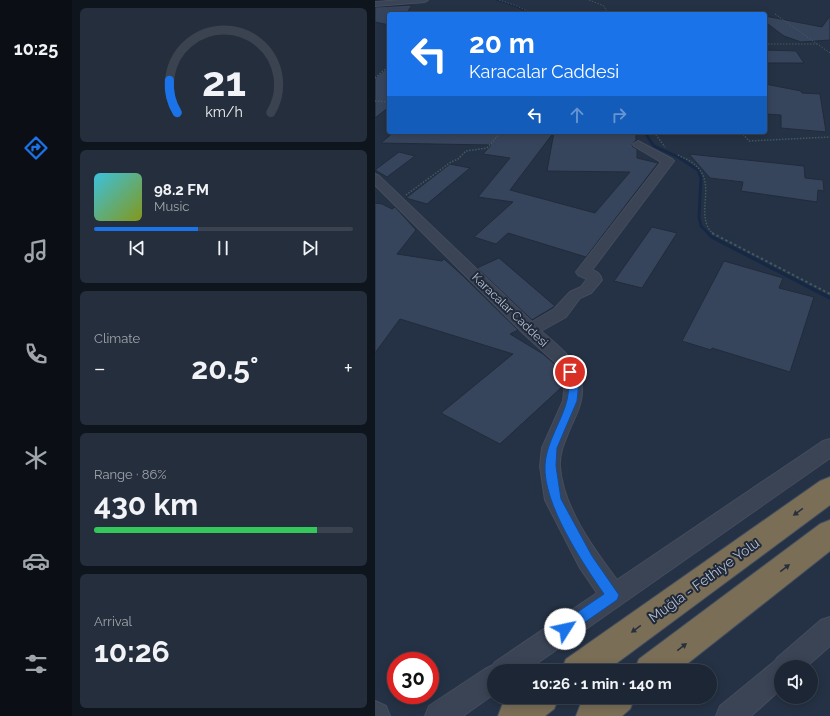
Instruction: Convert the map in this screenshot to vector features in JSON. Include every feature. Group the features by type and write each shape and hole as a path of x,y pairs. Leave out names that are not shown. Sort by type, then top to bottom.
{"highway":[{"name":"Muğla - Fethiye Yolu","path":"588,664 830,489"},
{"path":"660,664 830,533"},
{"path":"516,716 532,704"},
{"path":"594,716 609,704"}],"street":[{"path":"375,4 425,0"},
{"path":"530,330 560,313 575,295 586,290 595,280 593,275 583,272 668,161 638,144"},
{"name":"Karacalar Caddesi","path":"377,183 399,200 530,330 565,362 574,382 572,401 552,448 550,466 556,500 588,560 613,595"},
{"path":"514,664 830,447"},
{"path":"794,660 830,629"},
{"path":"729,716 774,678"},
{"path":"439,716 487,683"}],"path":[{"path":"499,0 529,12"},
{"path":"589,0 604,6 607,12"},
{"path":"775,14 830,53"},
{"path":"769,44 817,44"},
{"path":"375,78 387,68"},
{"path":"375,101 387,102"},
{"path":"399,200 451,162 458,159 466,150 487,148 499,134"},
{"path":"656,134 665,147 671,151"},
{"path":"743,134 749,141 830,137"},
{"path":"675,153 694,163 702,172 707,183 705,218 707,227 713,234 830,294"}],"building":[{"path":"412,5 407,12 387,12 387,25 375,22 375,7"},
{"path":"767,16 822,27 830,16 830,40 801,42 784,36 767,23"},
{"path":"767,50 796,51 804,63 767,63"},
{"path":"387,69 387,109 375,118 375,78"},
{"path":"767,84 801,91 802,93 820,94 826,132 781,128 781,115 767,114"},
{"path":"392,134 552,134 510,190 595,213 630,172 547,171 554,134 636,134 636,140 632,144 633,147 637,149 637,158 658,163 586,257 508,233 496,244 474,237 513,202 478,197 510,158 483,154 491,145 381,143"},
{"path":"399,152 415,156 387,177 375,170"},
{"path":"689,154 804,166 805,178 823,180 824,191 818,190 817,202 741,191 743,182 710,178"},
{"path":"450,164 470,168 427,204 406,198"},
{"path":"375,203 382,204 392,209 395,207 416,230 397,254 442,261 444,259 518,330 510,334 543,354 557,366 563,386 500,444 441,413 513,354 400,319 375,353"},
{"path":"652,227 677,233 642,288 614,281"},
{"path":"499,258 555,306 532,320 477,268"},
{"path":"724,261 783,278 779,288 814,297 790,372 712,348 711,350 682,341"}],"waterway":[{"path":"375,1 384,0"},
{"path":"497,0 518,7 527,12"},
{"path":"647,136 654,146 678,157 698,170 701,178 699,217 701,226 712,237 830,298"}],"route":[{"path":"565,629 613,595 588,560 556,500 550,466 552,448 572,401 574,382 570,372"}]}
